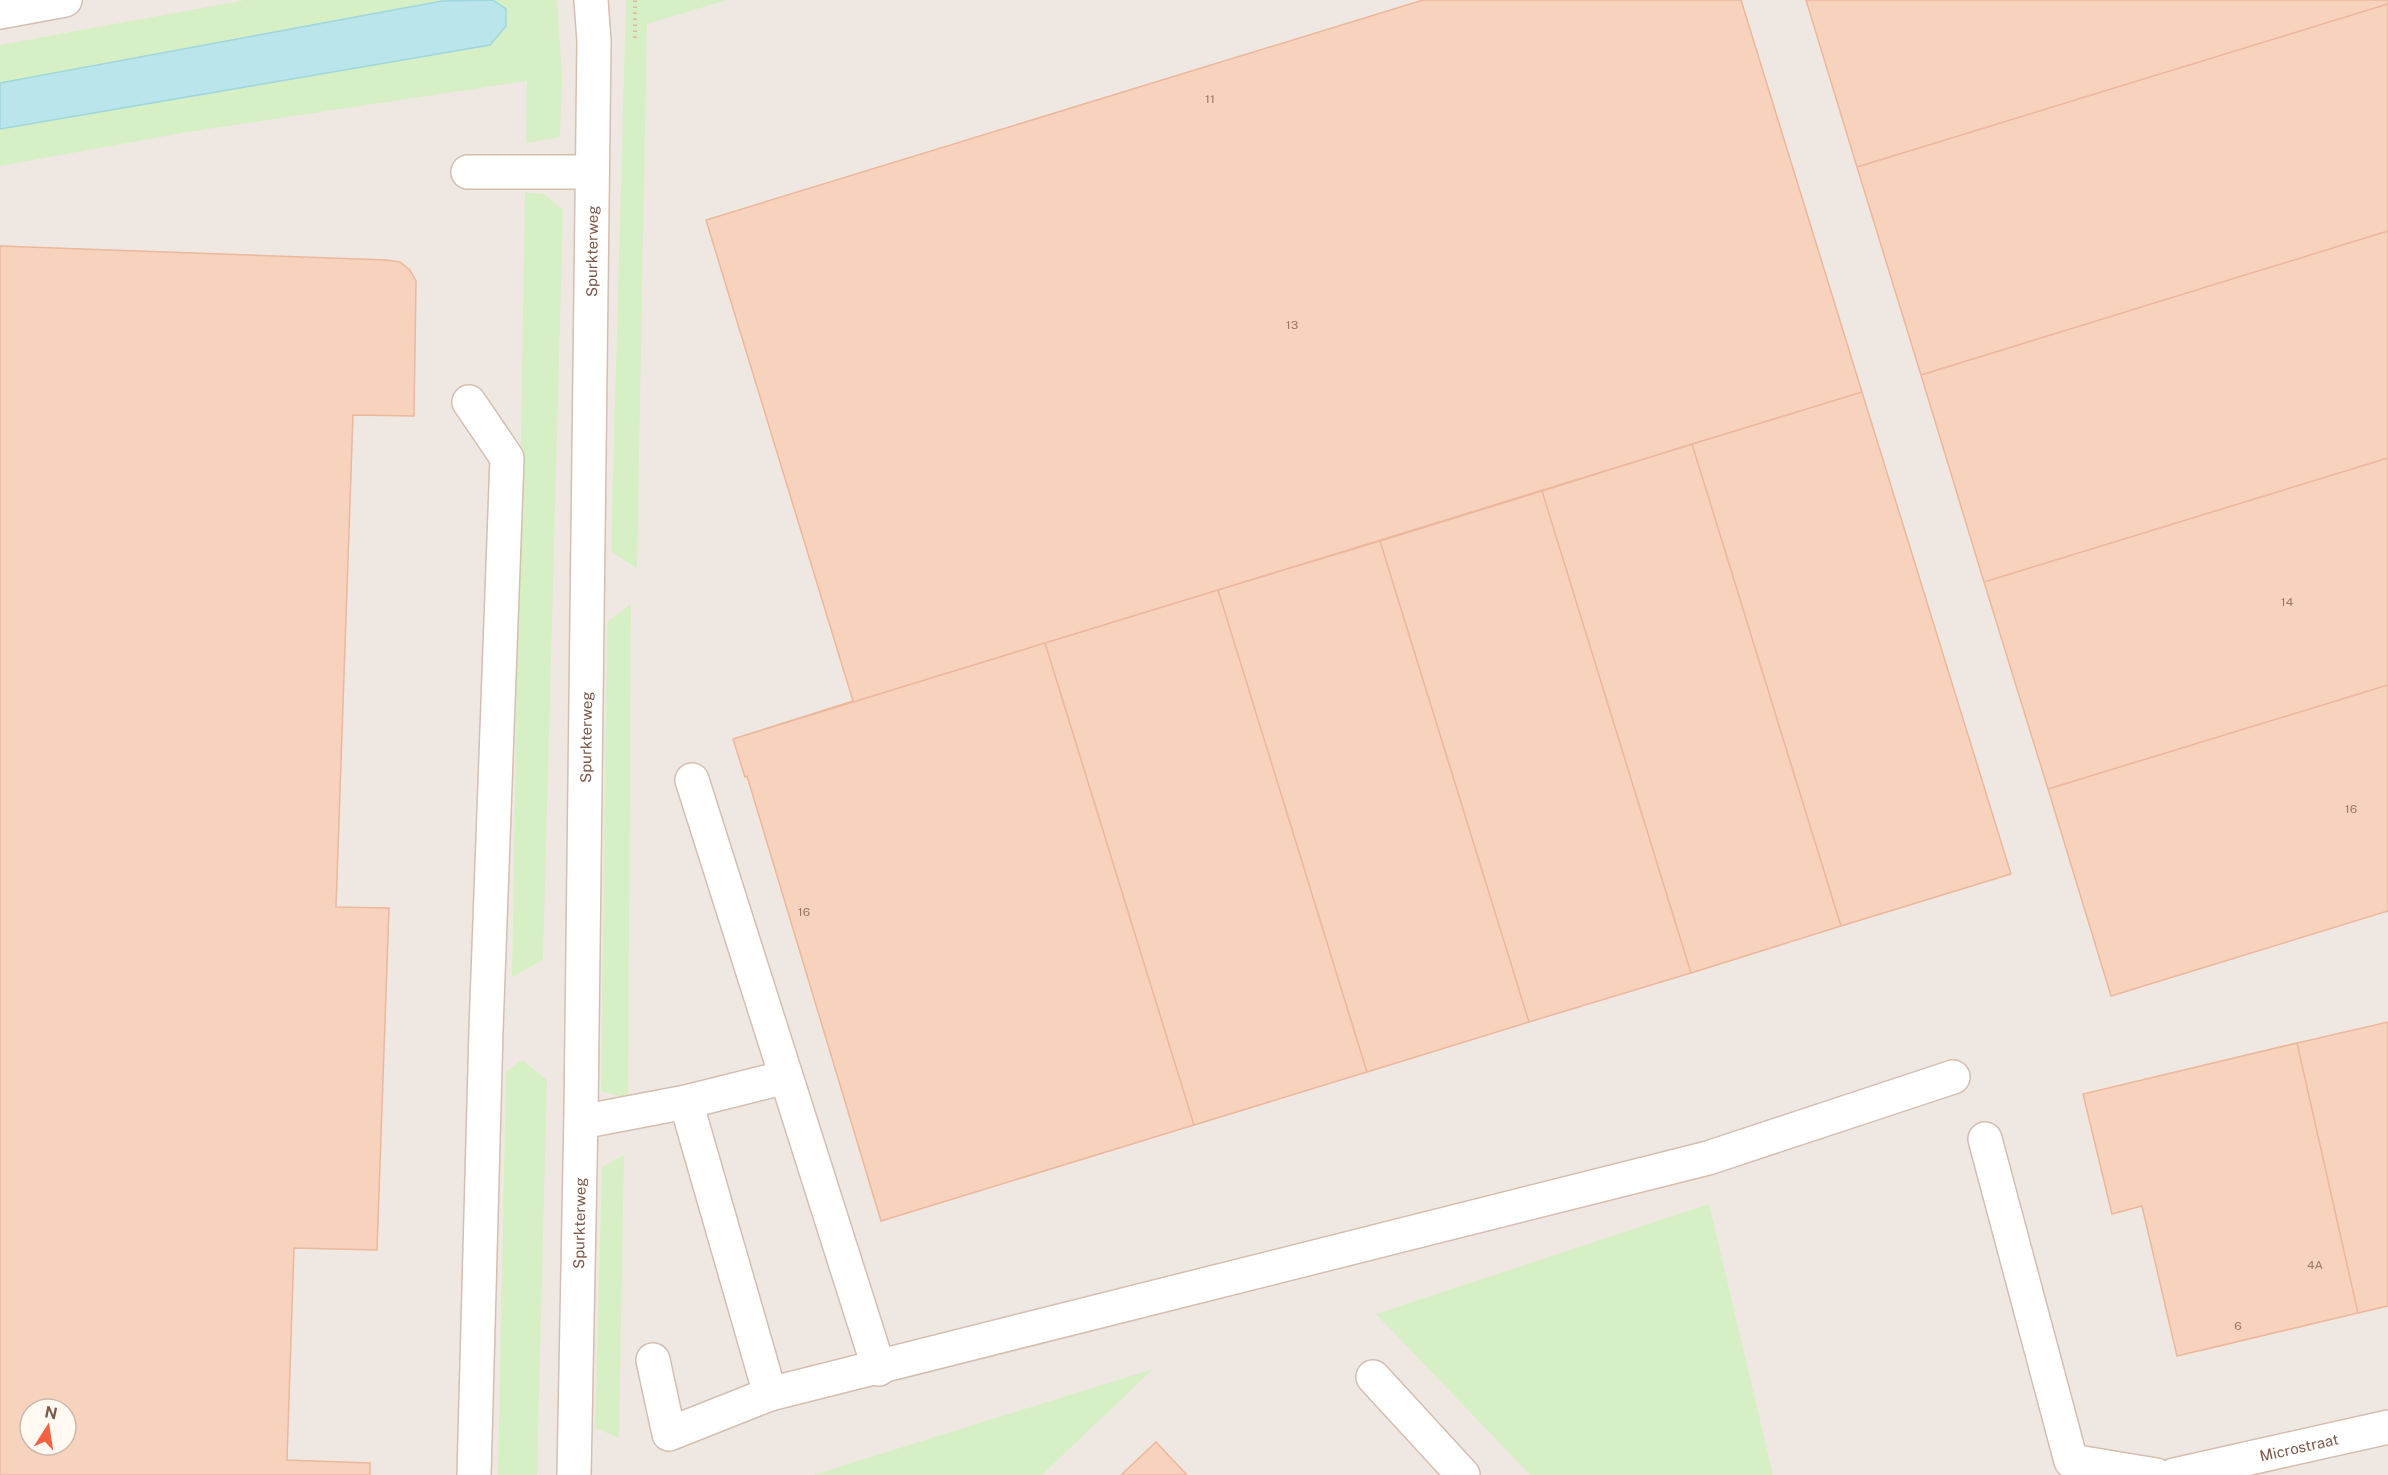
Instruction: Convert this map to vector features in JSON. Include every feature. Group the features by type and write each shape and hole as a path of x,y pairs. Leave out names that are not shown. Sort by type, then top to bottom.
{"street":[{"path":"0,12 65,0"},
{"name":"Spurkterweg","path":"574,1475 581,1122 594,41 591,0"},
{"path":"468,172 592,172"},
{"path":"469,402 507,458 486,1030 474,1475"},
{"path":"692,780 879,1369"},
{"path":"581,1122 687,1102 786,1077"},
{"path":"653,1360 669,1434 770,1394 879,1369 1708,1158 1953,1077"},
{"path":"687,1102 770,1394"},
{"path":"1985,1139 2072,1461 2156,1475"},
{"path":"1373,1377 1463,1475"},
{"name":"Microstraat","path":"2174,1475 2388,1427"}],"shaded area":[{"path":"0,0 2388,0 2388,1475 0,1475"}],"green space":[{"path":"245,0 458,0 442,1 0,83 0,45"},
{"path":"493,0 557,0 562,75 560,137 526,143 527,81 188,132 0,166 0,129 489,45 506,9"},
{"path":"626,0 727,0 647,24 637,569 611,551"},
{"path":"525,192 544,194 563,210 543,960 512,977"},
{"path":"631,604 628,1099 601,1091 607,622"},
{"path":"522,1060 547,1080 537,1475 498,1475 506,1072"},
{"path":"624,1155 619,1438 595,1428 602,1167"},
{"path":"1709,1204 1773,1475 1530,1475 1376,1314"},
{"path":"1153,1369 1042,1475 813,1475"}],"water":[{"path":"493,0 506,9 506,26 490,45 0,129 0,83 442,1"}],"building":[{"path":"1423,0 1741,0 1862,392 733,739 853,701 706,220"},
{"path":"1806,0 2388,0 2388,4 1857,167"},
{"path":"2388,4 2388,231 1921,375 1857,167"},
{"path":"2388,231 2388,458 1984,582 1921,375"},
{"path":"0,246 387,260 400,262 410,270 416,281 414,416 353,415 336,907 389,908 377,1250 294,1248 287,1460 370,1463 370,1475 0,1475"},
{"path":"1862,392 2011,874 1841,926 1692,444"},
{"path":"1692,444 1841,926 1691,973 1542,491"},
{"path":"2388,458 2388,685 2048,789 1984,582"},
{"path":"1542,491 1691,973 1529,1022 1380,541"},
{"path":"1380,541 1529,1022 1367,1072 1218,590"},
{"path":"1218,590 1367,1072 1194,1125 1045,643"},
{"path":"1045,643 1194,1125 881,1221 747,776 745,777 733,739"},
{"path":"2388,685 2388,911 2111,996 2048,789"},
{"path":"2388,1022 2388,1306 2358,1313 2297,1043"},
{"path":"2297,1043 2358,1313 2177,1356 2142,1206 2112,1214 2083,1094"},
{"path":"1156,1442 1187,1475 1121,1475"}]}
